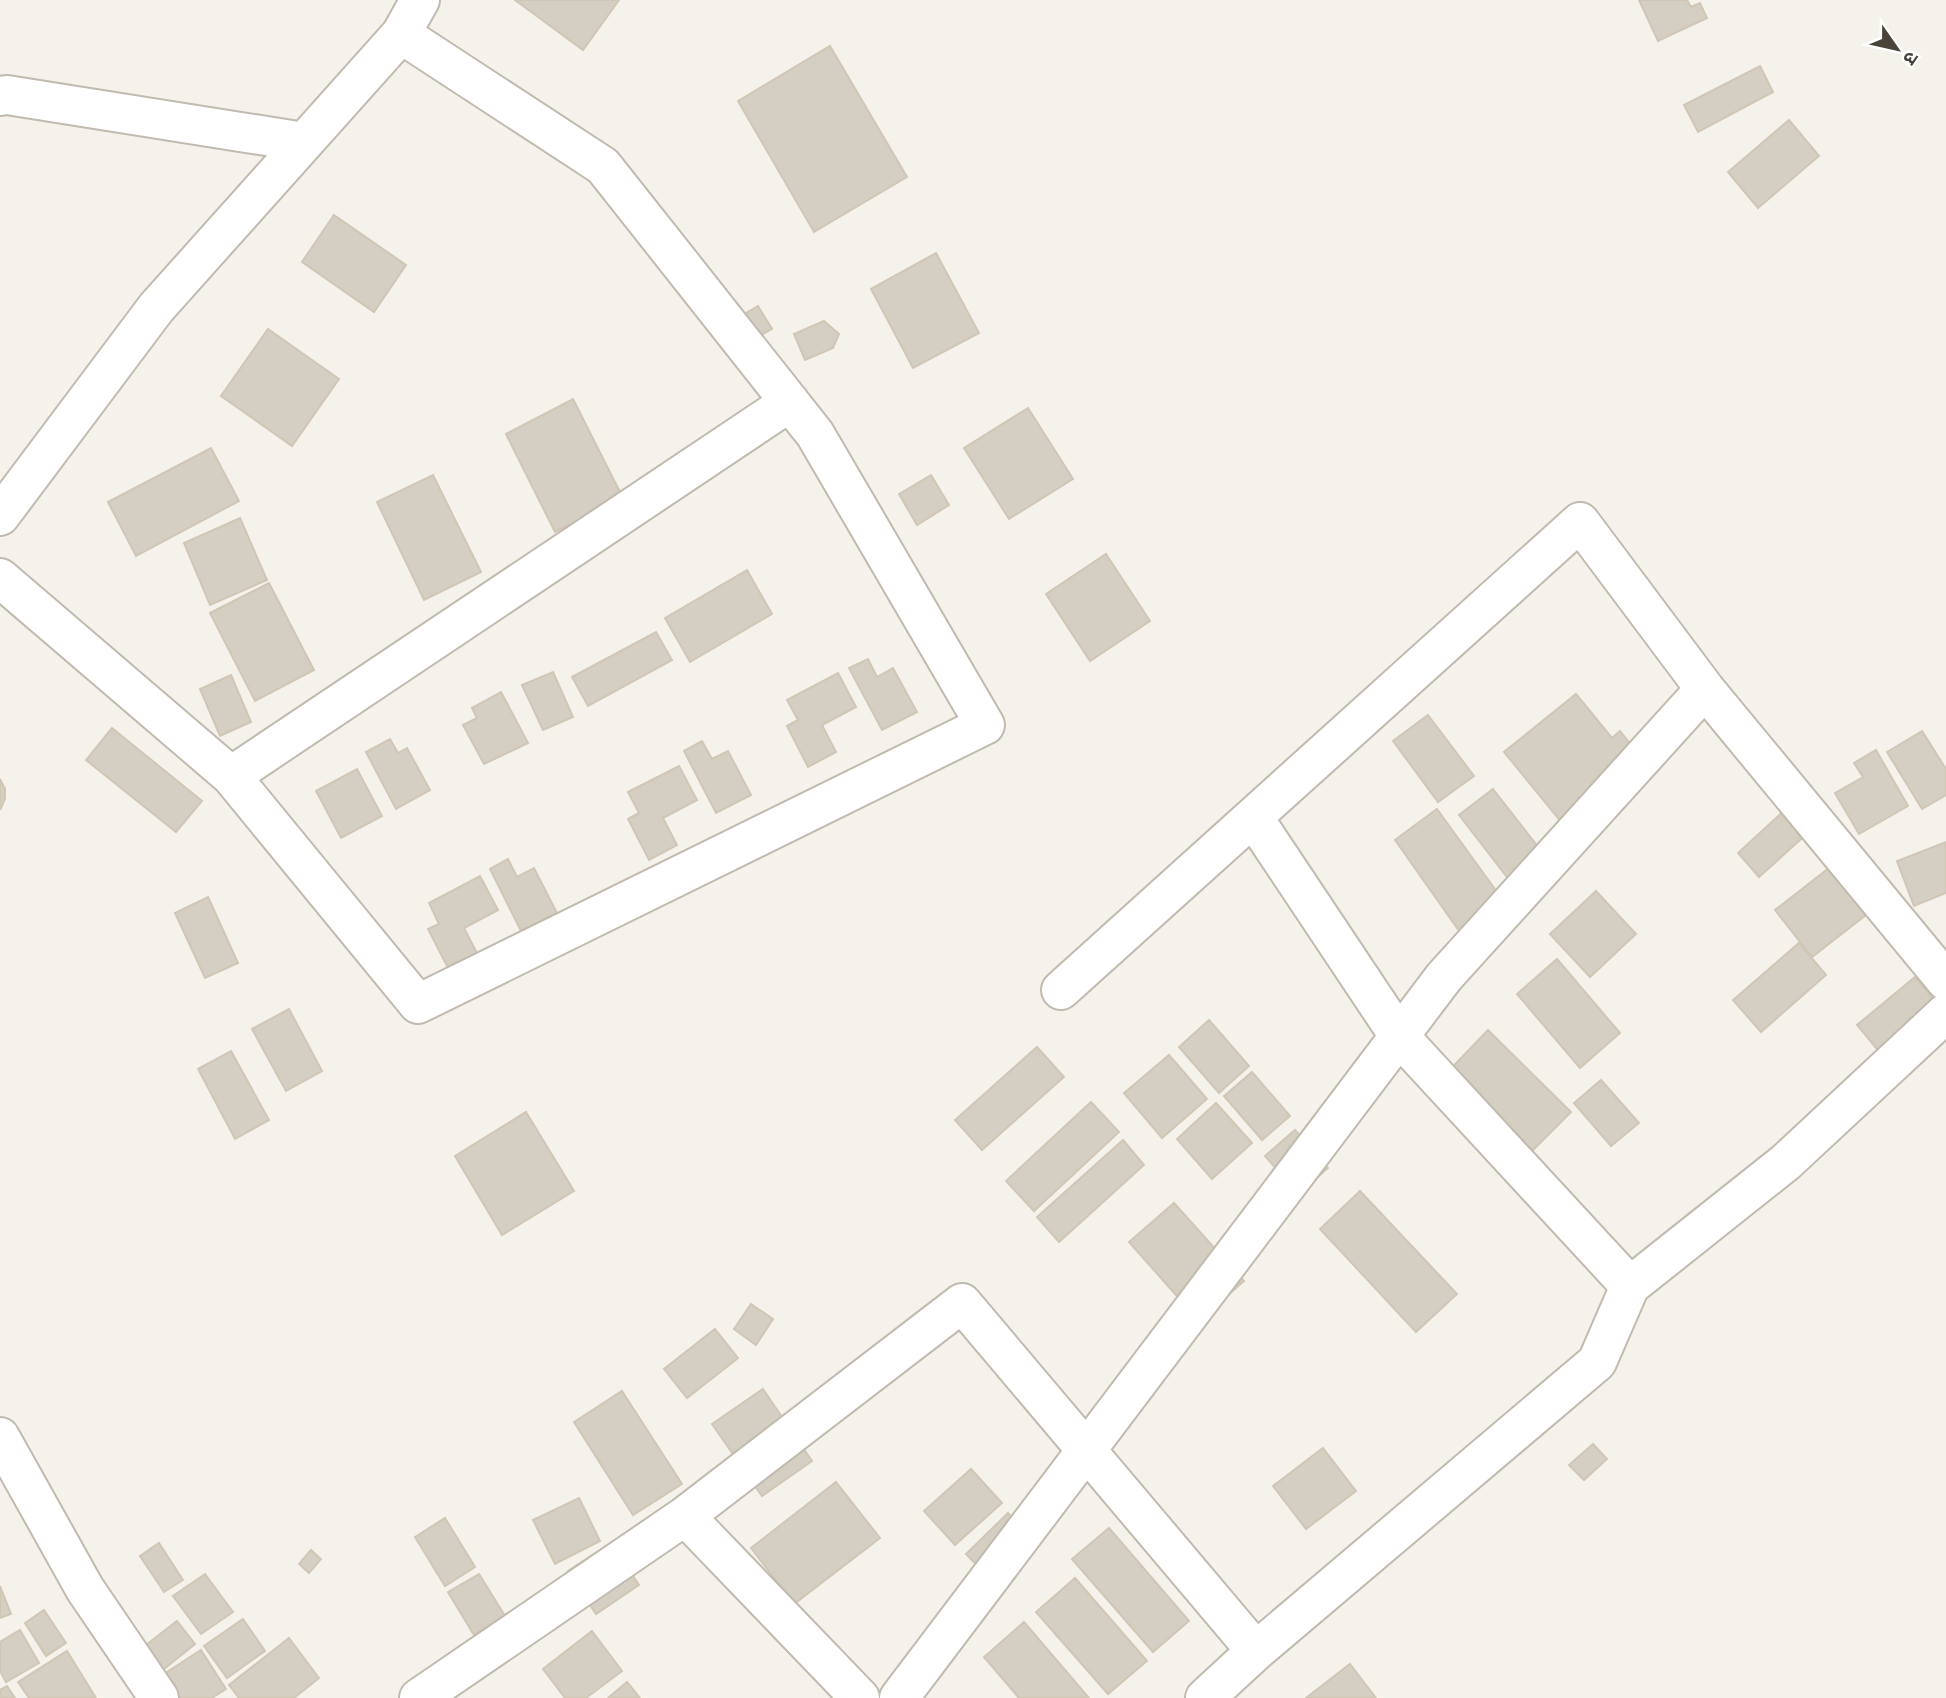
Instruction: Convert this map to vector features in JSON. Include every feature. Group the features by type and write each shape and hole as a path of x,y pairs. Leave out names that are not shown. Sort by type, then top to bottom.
{"street":[{"path":"0,516 156,308 401,34 420,0"},
{"path":"0,578 232,776 418,1004 985,725 815,434 603,166 401,34"},
{"path":"0,96 8,95 304,142"},
{"path":"232,776 790,402"},
{"path":"1061,990 1580,522 1705,689 1946,981"},
{"path":"899,1698 1444,977 1705,689"},
{"path":"1253,817 1399,1036 1630,1286"},
{"path":"1205,1698 1256,1651 1597,1362 1630,1286 1786,1163 1946,1013"},
{"path":"419,1698 685,1516 962,1303 1256,1651"},
{"path":"0,1437 85,1589 159,1698"},
{"path":"685,1516 860,1698"}],"building":[{"path":"515,0 619,0 583,50"},
{"path":"1639,0 1687,0 1691,7 1700,3 1707,18 1658,41"},
{"path":"830,46 907,177 814,232 738,101"},
{"path":"1760,66 1773,92 1698,132 1684,105"},
{"path":"1789,120 1819,156 1758,208 1728,172"},
{"path":"334,215 406,265 374,312 302,262"},
{"path":"936,253 979,333 913,368 871,289"},
{"path":"758,306 772,329 747,343 734,320"},
{"path":"824,321 839,334 833,348 805,360 794,334"},
{"path":"268,329 339,379 292,446 221,396"},
{"path":"573,399 623,498 555,532 506,434"},
{"path":"1028,408 1073,479 1009,519 964,448"},
{"path":"211,448 239,501 136,556 108,502"},
{"path":"433,475 481,572 424,600 377,502"},
{"path":"931,475 949,505 917,525 899,494"},
{"path":"240,518 267,580 210,605 184,543"},
{"path":"1106,554 1150,621 1090,661 1046,594"},
{"path":"747,570 772,614 690,662 665,618"},
{"path":"269,583 314,670 255,701 210,613"},
{"path":"656,632 672,660 588,706 572,677"},
{"path":"868,659 877,677 893,668 917,712 882,730 849,668"},
{"path":"553,672 573,717 543,730 522,685"},
{"path":"838,673 856,707 822,725 836,752 808,767 787,726 798,720 787,700"},
{"path":"231,675 251,722 220,736 200,689"},
{"path":"501,692 528,743 484,764 463,725 477,718 472,708"},
{"path":"1576,694 1612,738 1620,731 1642,759 1571,834 1504,752"},
{"path":"1428,715 1474,776 1438,802 1393,741"},
{"path":"112,728 202,801 176,832 86,760"},
{"path":"1922,731 1946,769 1946,795 1922,809 1887,752"},
{"path":"390,739 398,753 407,748 430,790 396,809 366,752"},
{"path":"702,741 712,759 728,751 751,795 716,813 684,751"},
{"path":"1876,750 1908,806 1859,834 1835,793 1863,777 1854,763"},
{"path":"679,766 697,800 663,818 677,845 649,860 628,819 639,813 628,792"},
{"path":"357,769 382,816 341,838 316,791"},
{"path":"0,779 5,789 5,799 0,810"},
{"path":"1493,789 1556,870 1521,866 1507,877 1459,815"},
{"path":"1788,807 1810,831 1759,877 1738,853"},
{"path":"1437,809 1505,903 1462,935 1395,840"},
{"path":"1946,842 1946,893 1914,906 1897,861"},
{"path":"508,859 517,877 534,868 557,913 521,931 490,869"},
{"path":"1829,868 1866,915 1812,957 1775,910"},
{"path":"480,876 498,910 464,928 478,955 449,970 428,929 439,924 429,903"},
{"path":"1596,891 1636,934 1590,977 1550,934"},
{"path":"208,897 238,963 205,978 175,913"},
{"path":"1799,943 1826,975 1761,1032 1733,1000"},
{"path":"1557,959 1620,1033 1580,1068 1517,994"},
{"path":"1915,977 1946,1014 1896,1072 1857,1025"},
{"path":"289,1009 322,1071 286,1091 252,1029"},
{"path":"1209,1020 1249,1066 1219,1093 1179,1047"},
{"path":"1488,1030 1571,1112 1521,1162 1439,1081"},
{"path":"1037,1047 1064,1077 982,1150 955,1120"},
{"path":"231,1051 269,1120 235,1139 198,1069"},
{"path":"1169,1055 1207,1099 1162,1138 1124,1093"},
{"path":"1252,1072 1290,1116 1262,1140 1224,1096"},
{"path":"1601,1080 1639,1123 1611,1146 1574,1103"},
{"path":"1091,1102 1119,1132 1034,1211 1006,1181"},
{"path":"1216,1103 1252,1143 1212,1179 1177,1139"},
{"path":"526,1112 574,1191 502,1235 455,1156"},
{"path":"1295,1130 1328,1168 1298,1194 1265,1156"},
{"path":"1123,1140 1144,1165 1059,1242 1037,1217"},
{"path":"1360,1191 1457,1294 1416,1332 1320,1229"},
{"path":"1174,1203 1244,1281 1199,1321 1129,1242"},
{"path":"751,1304 773,1319 756,1345 734,1329"},
{"path":"715,1329 738,1358 687,1398 664,1369"},
{"path":"763,1389 812,1461 762,1496 712,1424"},
{"path":"622,1391 682,1484 633,1515 574,1422"},
{"path":"1593,1444 1607,1459 1584,1480 1569,1465"},
{"path":"1323,1448 1356,1491 1306,1529 1273,1486"},
{"path":"971,1469 1002,1503 955,1545 924,1511"},
{"path":"836,1482 880,1538 794,1604 751,1548"},
{"path":"579,1498 600,1541 555,1564 533,1520"},
{"path":"1008,1513 1039,1545 997,1586 966,1554"},
{"path":"445,1518 475,1567 445,1586 415,1537"},
{"path":"1109,1528 1189,1621 1153,1652 1072,1559"},
{"path":"159,1543 183,1580 164,1592 140,1556"},
{"path":"611,1543 639,1585 596,1614 568,1571"},
{"path":"311,1550 321,1559 309,1573 299,1564"},
{"path":"205,1574 233,1612 201,1634 173,1596"},
{"path":"479,1574 505,1616 474,1635 448,1592"},
{"path":"1075,1578 1147,1661 1108,1694 1036,1612"},
{"path":"0,1586 11,1614 0,1618"},
{"path":"44,1610 66,1643 46,1656 25,1623"},
{"path":"243,1619 265,1651 227,1678 204,1646"},
{"path":"177,1621 195,1644 159,1673 141,1649"},
{"path":"1024,1622 1089,1698 1019,1698 984,1657"},
{"path":"20,1630 39,1663 6,1682 0,1671 0,1642"},
{"path":"592,1631 622,1671 586,1698 565,1698 543,1669"},
{"path":"289,1638 319,1678 294,1698 239,1698 229,1685"},
{"path":"201,1650 226,1689 212,1698 180,1698 164,1674"},
{"path":"67,1651 96,1698 29,1698 18,1682"},
{"path":"1350,1664 1376,1698 1306,1698"},
{"path":"627,1682 640,1698 608,1698"},
{"path":"7,1686 15,1698 0,1698 0,1690"}]}
